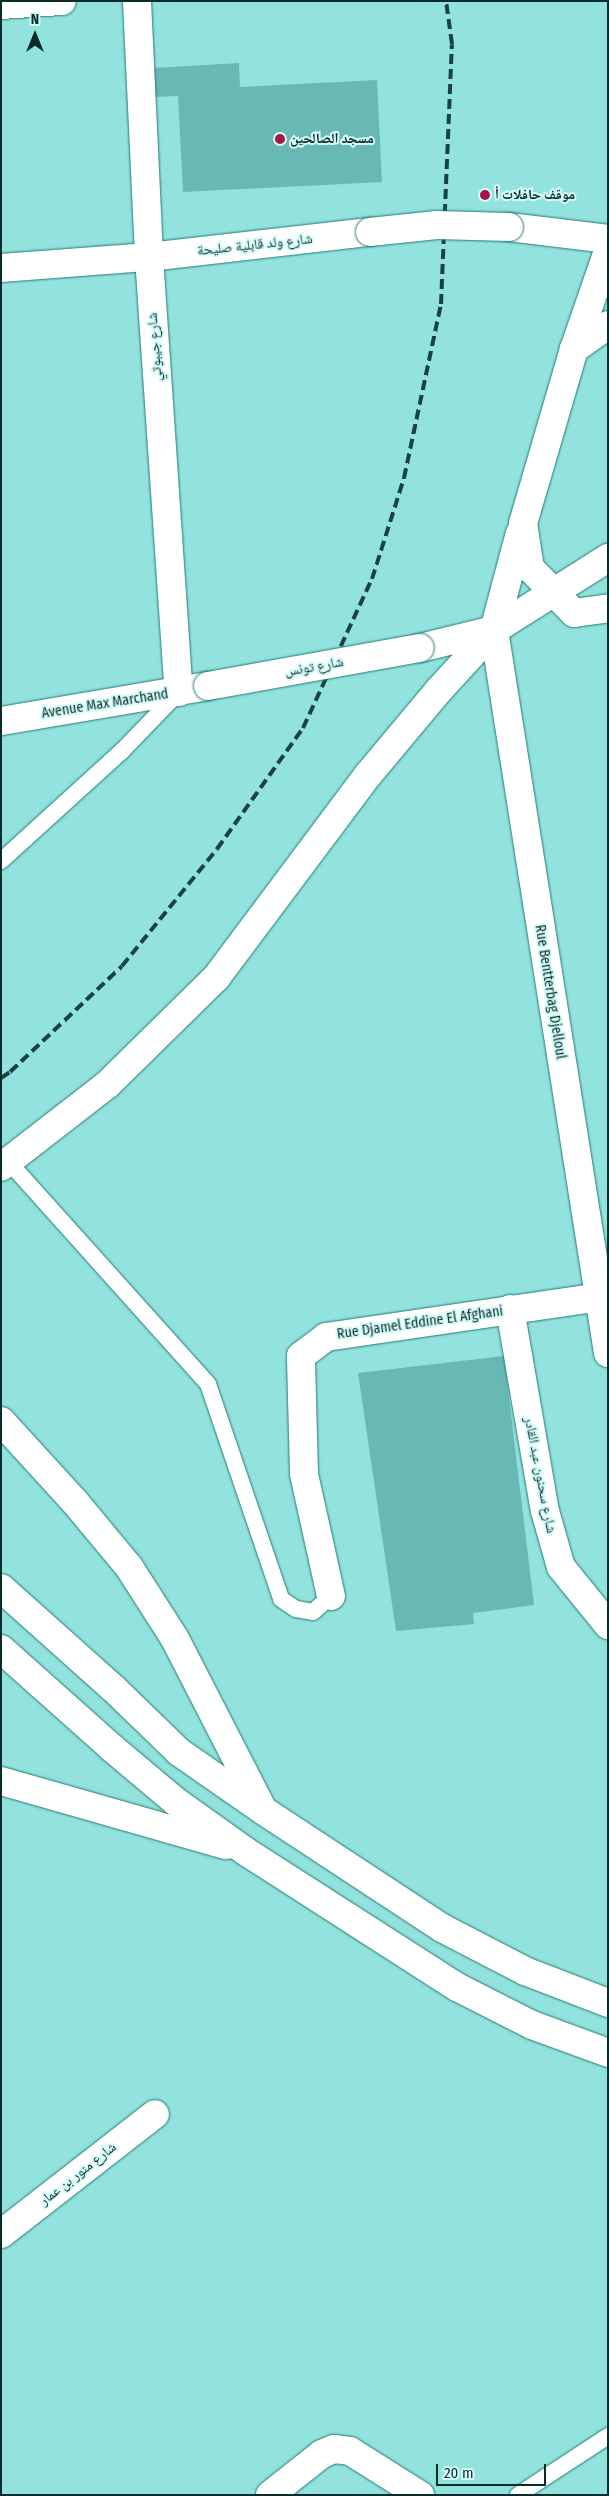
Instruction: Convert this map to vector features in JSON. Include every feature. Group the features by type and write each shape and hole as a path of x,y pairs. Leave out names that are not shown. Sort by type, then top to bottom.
{"main road":[{"path":"1,5 62,1"},
{"name":"شارع جيبوتي","path":"137,1 149,257 179,692"},
{"name":"شارع ولد قابلية صليحة","path":"1,268 149,257 437,225 509,227 608,239"},
{"path":"494,630 574,349 608,251"},
{"path":"574,349 608,325"},
{"path":"523,523 530,568 574,613"},
{"path":"5,1164 108,1084 216,978 368,774 440,689 494,630 608,558"},
{"path":"494,630 574,613 608,608"},
{"name":"شارع تونس","path":"208,686 420,648 494,630"},
{"name":"Rue Bentterbag Djelloul","path":"494,630 603,1297 608,1353"},
{"name":"Avenue Max Marchand","path":"1,721 208,686"},
{"name":"Rue Djamel Eddine El Afghani","path":"332,1596 304,1474 301,1356 326,1337 603,1297"},
{"name":"شارع سحنون عبد القادر","path":"510,1309 545,1511 561,1567 608,1625"},
{"path":"1,1421 75,1502 128,1567 175,1639 264,1811"},
{"path":"1,1588 113,1688 179,1752 264,1811 442,1928 525,1971 608,2003"},
{"path":"1,1649 112,1748 175,1801 245,1851 456,1987 532,2025 608,2053"},
{"path":"1,1780 245,1851"},
{"name":"شارع منور بن عمار","path":"1,2234 155,2114"},
{"path":"270,2495 322,2454 334,2449 350,2451 420,2495"}],"lane":[{"path":"1,861 122,751 179,692"},
{"path":"5,1164 208,1384 281,1599 296,1609 313,1612 332,1596"},
{"path":"518,2495 608,2436"}],"building":[{"name":"مسجد الصالحين","path":"239,63 240,87 377,80 382,182 183,192 178,96 152,97 151,68"},
{"path":"504,1356 534,1605 473,1613 474,1624 396,1631 358,1373"}],"railway":[{"path":"1,1078 10,1072 122,966 217,849 303,728 372,579 404,478 441,304 452,44 446,1"}],"place":[{"name":"مسجد الصالحين","path":"280,139"},
{"name":"موقف حافلات أ","path":"485,195"}]}
